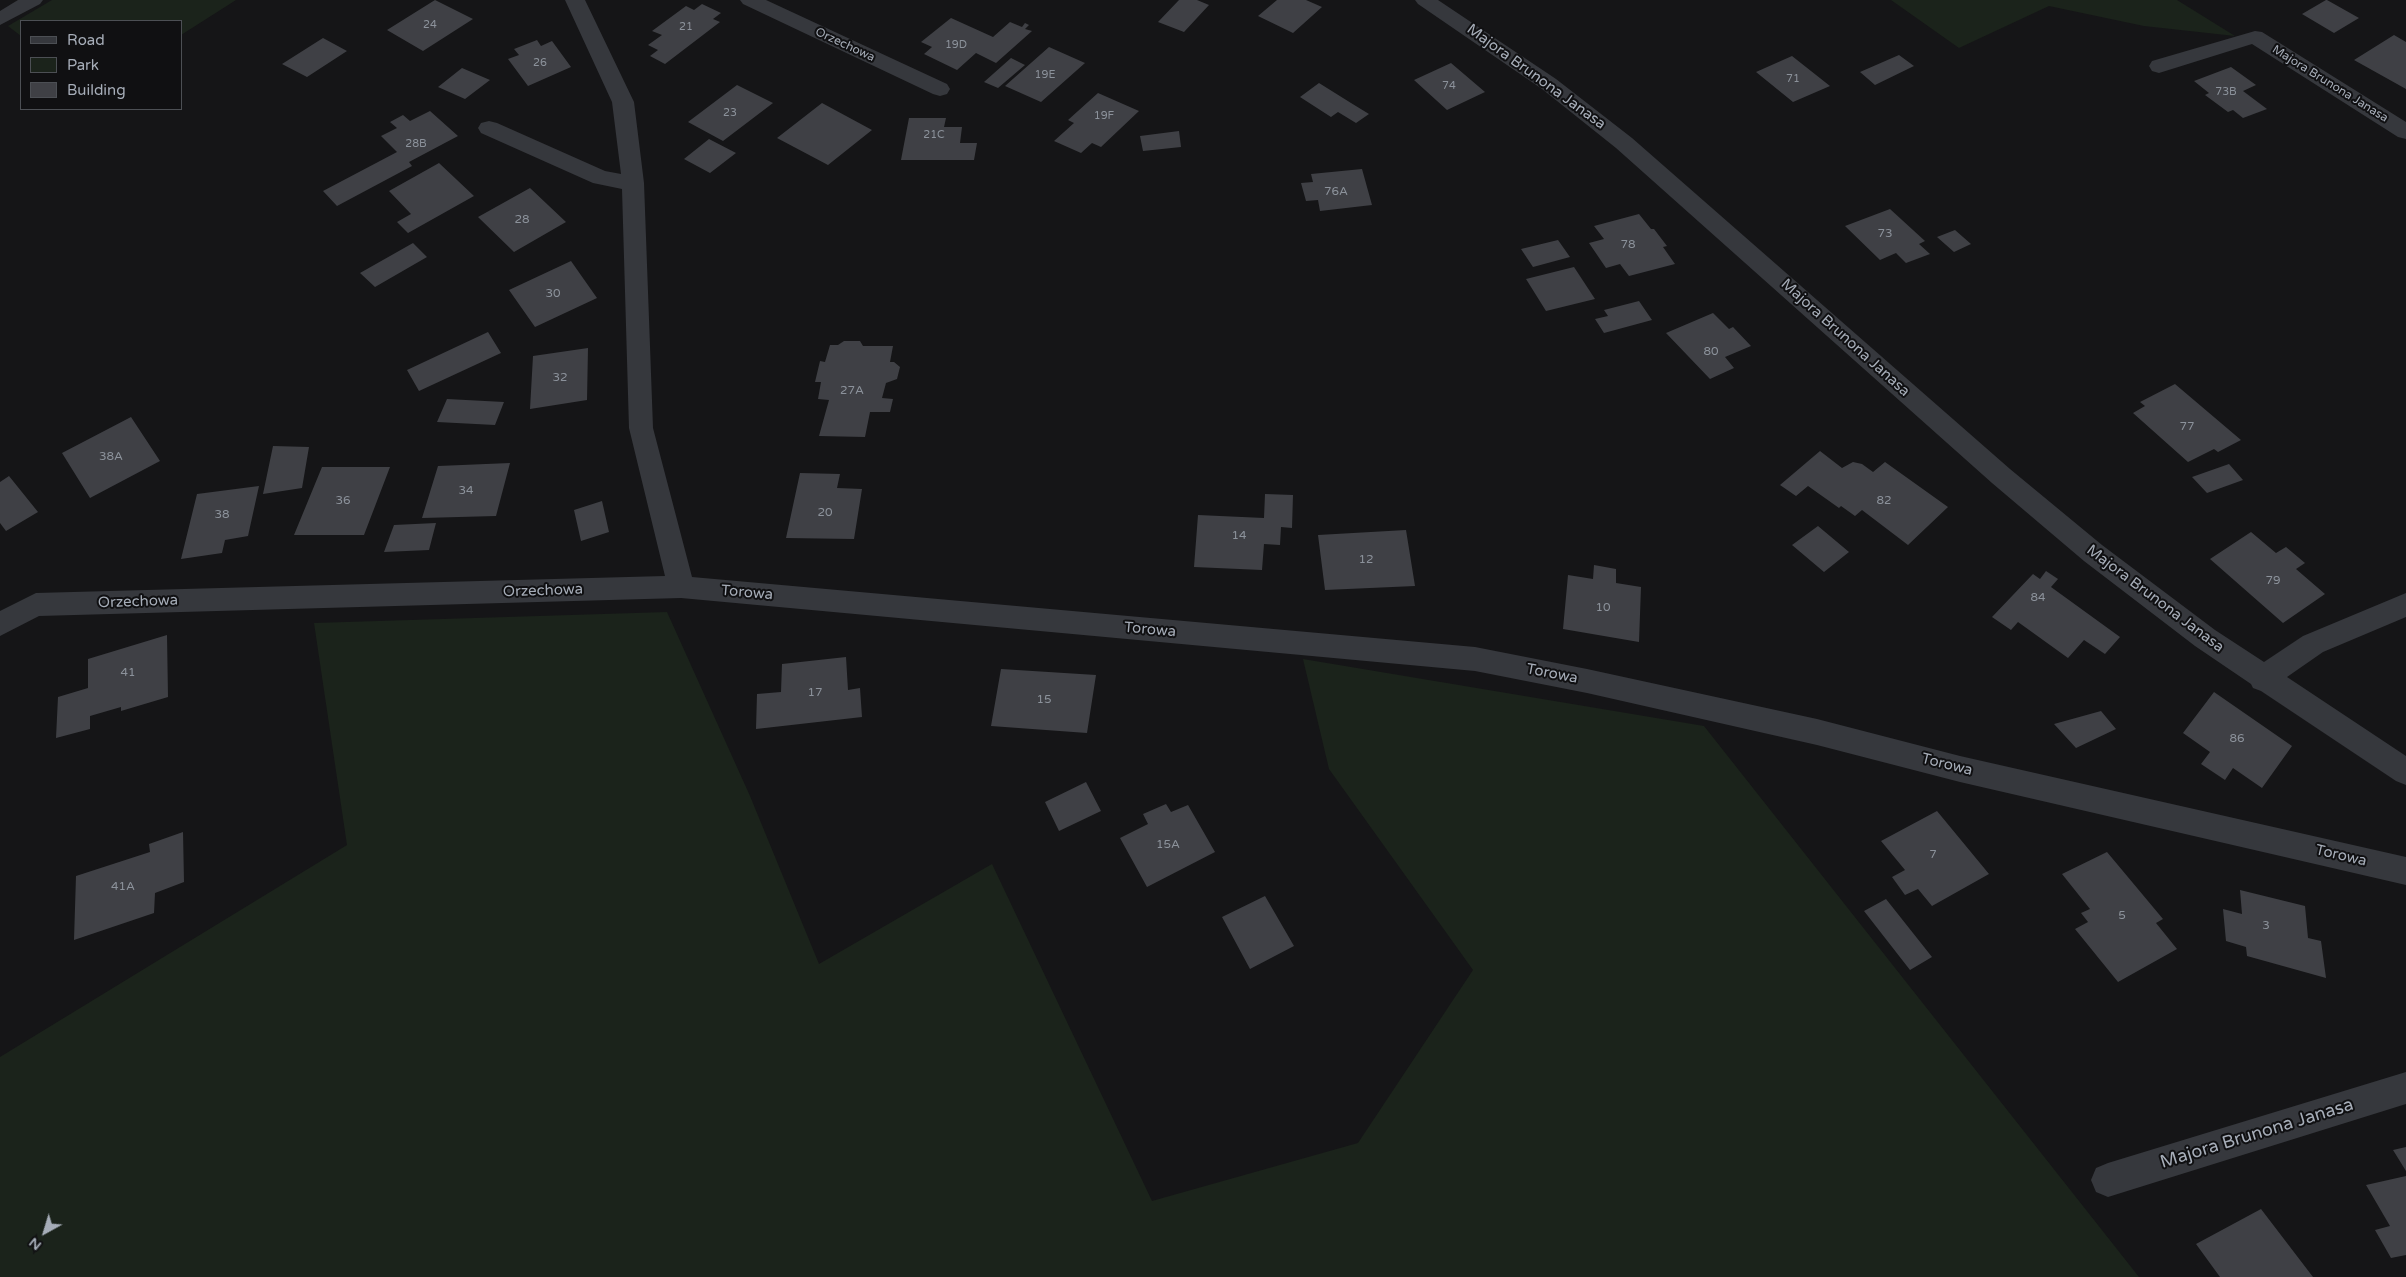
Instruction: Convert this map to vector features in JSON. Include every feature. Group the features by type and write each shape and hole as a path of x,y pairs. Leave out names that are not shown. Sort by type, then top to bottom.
{"street":[{"path":"0,18 33,0"},
{"path":"575,0 623,102 633,183 640,428 681,587"},
{"name":"Orzechowa","path":"750,0 940,89"},
{"name":"Majora Brunona Janasa","path":"1425,0 1543,79 1612,133 2059,525 2168,611 2263,679 2406,772"},
{"name":"Majora Brunona Janasa","path":"2159,66 2254,36 2406,132"},
{"path":"489,128 601,178 633,183"},
{"name":"Orzechowa","path":"0,624 36,605 681,587"},
{"name":"Torowa","path":"681,587 1475,659 1587,681 1808,730 1960,769 2406,871"},
{"path":"2263,679 2313,644 2406,605"},
{"name":"Majora Brunona Janasa","path":"2108,1180 2406,1088"}],"green space":[{"path":"52,0 236,0 182,34 182,20 20,20 20,35 8,26"},
{"path":"1891,0 2177,0 2235,36 2144,26 2049,6 1959,48"},
{"path":"667,612 750,796 819,964 992,864 1152,1201 1358,1143 1473,970 1329,769 1303,659 1704,726 2139,1277 0,1277 0,1057 347,845 314,623"}],"building":[{"path":"435,0 473,19 423,51 387,30"},
{"path":"1179,0 1197,0 1209,5 1184,32 1158,22"},
{"path":"1277,0 1306,0 1322,7 1293,33 1258,16"},
{"path":"2326,0 2359,18 2334,33 2302,14"},
{"path":"702,4 721,13 713,19 720,22 665,64 650,56 658,50 648,45 662,35 652,31 686,6 694,10"},
{"path":"951,18 993,37 1010,22 1022,27 1025,23 1029,25 1025,29 1032,31 996,63 976,53 957,70 924,54 932,47 921,42"},
{"path":"2394,35 2406,42 2406,89 2354,60"},
{"path":"323,38 347,51 307,77 282,64"},
{"path":"537,40 541,46 552,41 571,67 528,86 508,59 519,55 514,49"},
{"path":"1049,47 1085,63 1041,102 1005,86"},
{"path":"1899,55 1914,66 1875,85 1860,72"},
{"path":"1792,56 1830,86 1793,102 1756,72"},
{"path":"1011,58 1025,65 998,88 984,82"},
{"path":"1451,63 1485,92 1447,110 1414,80"},
{"path":"2231,67 2256,85 2243,91 2267,109 2243,118 2233,110 2228,112 2205,95 2209,93 2194,81"},
{"path":"462,68 490,80 465,99 438,87"},
{"path":"1319,83 1369,114 1356,123 1338,112 1331,117 1300,97"},
{"path":"737,85 773,103 723,141 688,122"},
{"path":"1098,93 1139,111 1101,147 1092,143 1081,153 1054,141 1074,123 1068,120"},
{"path":"822,103 872,130 828,165 777,138"},
{"path":"430,111 458,136 409,162 412,166 337,206 323,191 397,152 381,136 397,128 390,122 403,115 410,121"},
{"path":"909,118 946,118 944,127 962,127 960,143 977,143 974,160 901,160"},
{"path":"1179,131 1181,147 1143,151 1140,136"},
{"path":"709,139 736,153 710,173 684,159"},
{"path":"439,163 474,196 408,233 397,222 411,214 389,191"},
{"path":"1362,169 1372,205 1320,211 1318,200 1306,201 1301,183 1313,182 1311,174"},
{"path":"530,188 566,222 514,252 478,217"},
{"path":"1890,209 1925,241 1919,244 1930,254 1906,263 1896,253 1880,260 1845,226"},
{"path":"1639,214 1667,246 1663,247 1675,264 1629,276 1620,264 1606,268 1589,243 1604,239 1594,226"},
{"path":"1955,230 1971,244 1954,252 1937,237"},
{"path":"1558,240 1570,257 1533,267 1521,249"},
{"path":"413,243 427,257 375,287 360,273"},
{"path":"571,261 597,298 535,327 509,290"},
{"path":"1574,267 1595,299 1546,311 1526,279"},
{"path":"1639,301 1652,320 1604,333 1595,319 1608,316 1604,310"},
{"path":"1713,313 1729,329 1733,327 1751,346 1725,357 1734,368 1710,379 1666,333"},
{"path":"488,332 501,353 419,391 407,370"},
{"path":"844,341 860,341 863,346 893,346 890,362 894,362 900,367 897,379 886,383 882,398 893,399 890,412 870,412 865,437 819,436 829,400 818,399 821,382 815,382 820,361 825,362 830,345 838,345"},
{"path":"588,348 587,400 530,409 533,356"},
{"path":"2175,384 2241,440 2218,452 2214,449 2188,462 2133,413 2145,406 2140,402"},
{"path":"447,399 504,402 495,425 437,422"},
{"path":"131,417 160,461 90,498 62,453"},
{"path":"273,446 309,447 302,488 263,494"},
{"path":"1820,451 1842,468 1853,462 1862,464 1873,472 1885,462 1948,507 1908,545 1862,510 1855,516 1841,506 1839,508 1808,486 1796,496 1780,485"},
{"path":"510,463 496,516 422,518 438,466"},
{"path":"2229,464 2243,480 2207,493 2192,477"},
{"path":"322,467 390,467 364,535 294,535"},
{"path":"800,473 840,474 837,488 862,489 854,539 786,538"},
{"path":"9,476 38,512 6,531 0,523 0,482"},
{"path":"259,486 248,536 225,540 222,553 181,559 197,494"},
{"path":"1265,494 1293,495 1292,528 1281,527 1280,545 1264,544 1262,570 1194,567 1198,515 1264,518"},
{"path":"602,501 609,532 581,541 574,510"},
{"path":"436,523 429,550 384,552 394,525"},
{"path":"1818,526 1849,552 1824,572 1792,545"},
{"path":"1406,530 1415,586 1325,590 1318,535"},
{"path":"2251,532 2276,553 2286,547 2305,563 2296,569 2325,594 2283,623 2210,559"},
{"path":"1594,565 1616,569 1616,583 1641,587 1639,642 1563,629 1568,575 1593,579"},
{"path":"2046,571 2058,579 2051,587 2120,637 2105,654 2084,640 2068,658 2018,622 2011,630 1992,617 2033,574 2040,579"},
{"path":"167,635 168,697 121,711 121,707 90,716 90,729 56,738 58,697 88,688 88,659"},
{"path":"846,657 848,690 860,688 862,717 756,729 757,694 781,692 782,664"},
{"path":"1001,669 1096,675 1087,733 991,726"},
{"path":"2214,692 2292,746 2262,788 2233,768 2225,780 2201,764 2210,752 2183,733"},
{"path":"2101,711 2116,729 2076,748 2054,724"},
{"path":"1086,782 1101,811 1059,831 1045,802"},
{"path":"1166,804 1171,812 1188,805 1215,852 1147,887 1120,838 1148,824 1143,814"},
{"path":"1937,811 1989,874 1932,906 1918,889 1905,895 1892,877 1905,870 1881,841"},
{"path":"183,832 184,882 155,893 154,913 74,940 76,876 150,852 149,844"},
{"path":"2107,852 2163,919 2156,923 2177,949 2118,982 2075,929 2088,922 2081,913 2090,909 2062,874"},
{"path":"2240,890 2305,906 2308,938 2321,941 2326,978 2247,956 2246,947 2226,941 2223,909 2242,914"},
{"path":"1265,896 1294,946 1250,969 1222,917"},
{"path":"1886,899 1932,957 1910,970 1864,911"},
{"path":"2406,1147 2406,1171 2393,1150"},
{"path":"2406,1176 2406,1255 2391,1258 2375,1230 2390,1226 2366,1185"},
{"path":"2261,1209 2313,1277 2220,1277 2196,1244"}]}
